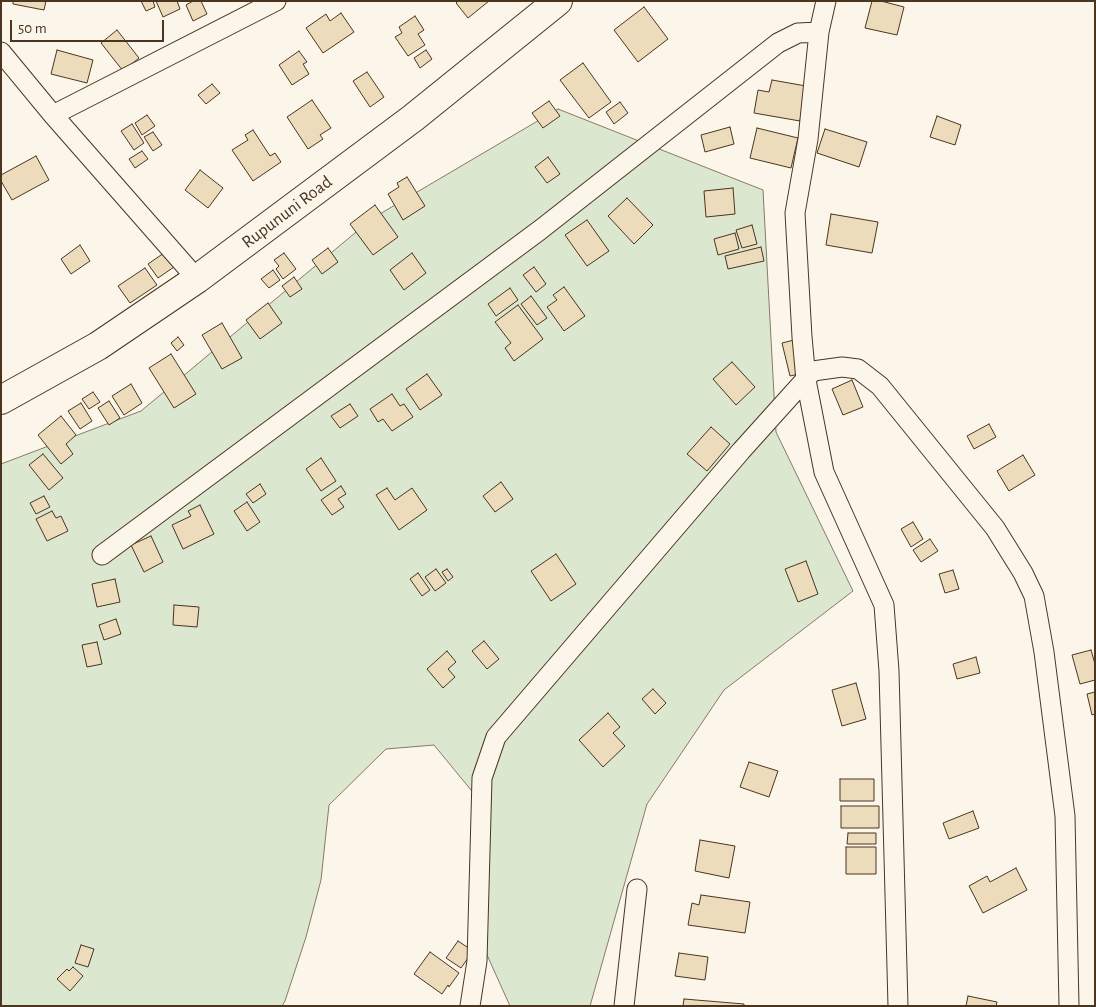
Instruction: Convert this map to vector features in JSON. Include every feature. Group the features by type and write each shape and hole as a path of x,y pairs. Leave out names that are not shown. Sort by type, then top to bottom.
{"main road":[{"name":"Rupununi Road","path":"1,400 98,346 197,279 413,118 558,1"}],"street":[{"path":"53,115 276,1"},
{"path":"826,1 819,32 808,139 795,213 802,337 806,380 824,472 884,605 889,671 898,1006"},
{"path":"102,555 540,230 778,43 798,33 819,32"},
{"path":"1,52 53,115 197,279"},
{"path":"470,1006 477,961 482,778 496,737 741,450 814,371 842,367 858,369 880,386 995,528 1023,573 1034,596 1044,652 1065,816 1069,1006"},
{"path":"624,1006 637,889"}],"green space":[{"path":"558,109 763,190 776,432 853,591 724,690 647,804 590,1006 510,1006 483,946 480,801 434,745 386,749 329,805 321,880 306,937 282,1006 1,1006 1,464 141,411 373,218"}],"building":[{"path":"13,1 46,1 44,10 13,4"},
{"path":"141,1 153,1 155,7 146,11"},
{"path":"156,1 177,1 180,9 163,17"},
{"path":"193,1 201,1 207,14 193,21 186,5"},
{"path":"458,1 489,1 468,18 456,3"},
{"path":"872,1 881,1 904,7 897,35 865,28"},
{"path":"644,7 668,39 638,62 614,30"},
{"path":"341,13 354,32 323,53 306,28 326,14 330,21"},
{"path":"415,16 424,30 418,34 425,45 408,56 395,37 402,33 399,27"},
{"path":"117,30 139,58 123,71 101,43"},
{"path":"57,50 93,60 87,83 51,74"},
{"path":"426,50 432,59 420,68 414,58"},
{"path":"299,51 307,62 303,64 309,74 292,85 279,65"},
{"path":"583,63 611,102 589,118 560,80"},
{"path":"367,72 384,97 370,107 353,81"},
{"path":"772,80 806,86 800,121 754,113 758,90 769,92"},
{"path":"212,84 220,93 206,104 198,95"},
{"path":"312,100 331,128 320,135 323,139 308,149 287,117"},
{"path":"549,101 560,116 543,128 532,113"},
{"path":"620,102 628,113 614,124 606,112"},
{"path":"147,115 155,126 142,135 135,123"},
{"path":"937,116 961,125 955,145 930,137"},
{"path":"132,124 144,143 134,150 121,131"},
{"path":"730,127 734,144 705,152 701,135"},
{"path":"757,128 798,138 791,168 750,158"},
{"path":"825,129 867,142 859,167 817,153"},
{"path":"253,130 270,156 275,153 281,162 253,181 232,150 248,140 245,135"},
{"path":"153,132 162,145 153,151 144,137"},
{"path":"142,151 148,159 135,168 129,159"},
{"path":"36,156 49,180 12,200 1,181 1,175"},
{"path":"548,157 560,174 547,183 535,167"},
{"path":"200,170 223,188 208,208 185,190"},
{"path":"407,177 425,206 403,220 388,194 399,187 397,183"},
{"path":"733,188 735,214 706,217 704,191"},
{"path":"627,198 653,225 634,244 608,216"},
{"path":"375,205 398,237 373,255 350,224"},
{"path":"831,214 878,222 872,253 826,245"},
{"path":"587,220 609,251 587,266 565,235"},
{"path":"752,225 757,244 742,248 736,230"},
{"path":"735,233 739,249 718,255 714,239"},
{"path":"80,245 90,261 71,274 61,259"},
{"path":"761,247 764,261 728,269 725,256"},
{"path":"328,248 338,262 322,274 312,260"},
{"path":"164,253 174,267 158,278 148,264"},
{"path":"284,253 296,269 283,279 276,269 279,266 274,260"},
{"path":"412,253 426,273 404,290 390,270"},
{"path":"534,267 546,284 536,292 523,275"},
{"path":"145,268 157,285 130,303 118,286"},
{"path":"273,270 280,280 269,288 261,279"},
{"path":"294,277 302,289 290,297 282,286"},
{"path":"564,287 585,316 564,331 547,307 557,300 553,295"},
{"path":"510,288 518,300 496,316 488,304"},
{"path":"531,296 547,318 537,325 521,304"},
{"path":"268,303 282,323 260,339 246,320"},
{"path":"518,305 543,339 514,361 505,348 511,343 495,322"},
{"path":"222,323 242,358 222,369 202,335"},
{"path":"178,337 184,345 177,351 171,343"},
{"path":"794,340 803,373 790,376 782,343"},
{"path":"171,354 196,394 174,408 149,368"},
{"path":"732,362 755,387 736,405 713,379"},
{"path":"427,374 442,395 420,410 406,389"},
{"path":"852,380 863,407 843,415 832,389"},
{"path":"131,384 142,403 124,415 112,396"},
{"path":"93,392 100,402 89,409 82,399"},
{"path":"392,394 400,406 404,404 413,417 392,431 383,419 378,422 370,409"},
{"path":"109,401 120,418 109,425 98,408"},
{"path":"81,403 92,421 80,429 68,411"},
{"path":"350,404 358,416 340,428 331,416"},
{"path":"61,416 76,435 66,444 73,454 61,464 38,435"},
{"path":"989,424 996,437 974,449 967,436"},
{"path":"711,427 730,444 707,471 687,454"},
{"path":"43,454 63,478 49,490 29,465"},
{"path":"1023,455 1035,475 1009,491 997,471"},
{"path":"321,458 336,481 321,491 306,469"},
{"path":"501,482 513,499 495,512 483,496"},
{"path":"260,484 266,494 253,503 246,494"},
{"path":"341,486 346,494 338,499 344,507 332,515 321,500"},
{"path":"387,488 395,500 412,488 427,510 399,530 376,495"},
{"path":"44,496 50,507 36,514 30,503"},
{"path":"247,502 260,522 247,531 234,511"},
{"path":"200,505 214,534 183,549 172,525 191,516 188,511"},
{"path":"52,511 56,518 61,516 68,531 47,541 36,519"},
{"path":"913,522 923,539 911,547 901,529"},
{"path":"151,536 163,562 144,572 131,545"},
{"path":"930,539 938,551 921,562 913,550"},
{"path":"556,554 576,584 551,601 531,571"},
{"path":"806,561 818,594 798,602 785,569"},
{"path":"436,569 446,583 435,591 425,577"},
{"path":"447,569 453,577 448,581 442,572"},
{"path":"953,570 959,589 945,593 939,574"},
{"path":"418,573 430,590 422,596 410,579"},
{"path":"115,579 120,602 97,607 92,584"},
{"path":"174,605 199,607 197,627 173,625"},
{"path":"116,619 121,634 104,640 99,625"},
{"path":"484,641 499,659 487,669 472,651"},
{"path":"97,642 102,664 87,667 82,645"},
{"path":"1091,650 1095,664 1095,680 1080,684 1072,655"},
{"path":"447,651 456,662 448,669 455,677 443,688 427,669"},
{"path":"976,657 980,673 957,679 953,664"},
{"path":"856,683 866,719 842,726 832,690"},
{"path":"653,689 666,703 655,714 642,699"},
{"path":"1095,692 1095,714 1092,715 1087,694"},
{"path":"608,713 620,727 613,733 625,746 603,767 579,740"},
{"path":"749,762 778,771 769,797 740,787"},
{"path":"840,779 874,779 874,801 840,801"},
{"path":"841,806 879,806 879,828 841,828"},
{"path":"973,811 979,828 949,839 943,823"},
{"path":"848,833 876,833 876,844 847,844"},
{"path":"700,840 735,846 729,878 695,871"},
{"path":"846,847 876,847 876,874 846,874"},
{"path":"1016,868 1027,890 983,913 969,886 987,876 990,882"},
{"path":"701,895 750,902 745,933 688,925 692,903 699,905"},
{"path":"458,941 473,951 461,968 446,958"},
{"path":"81,945 94,949 88,967 75,963"},
{"path":"430,952 459,973 442,994 414,974"},
{"path":"679,953 708,957 705,980 675,976"},
{"path":"73,967 83,976 70,991 57,979 67,969 69,971"},
{"path":"968,996 997,1002 996,1006 966,1006"},
{"path":"684,999 744,1004 744,1006 683,1006"}]}
